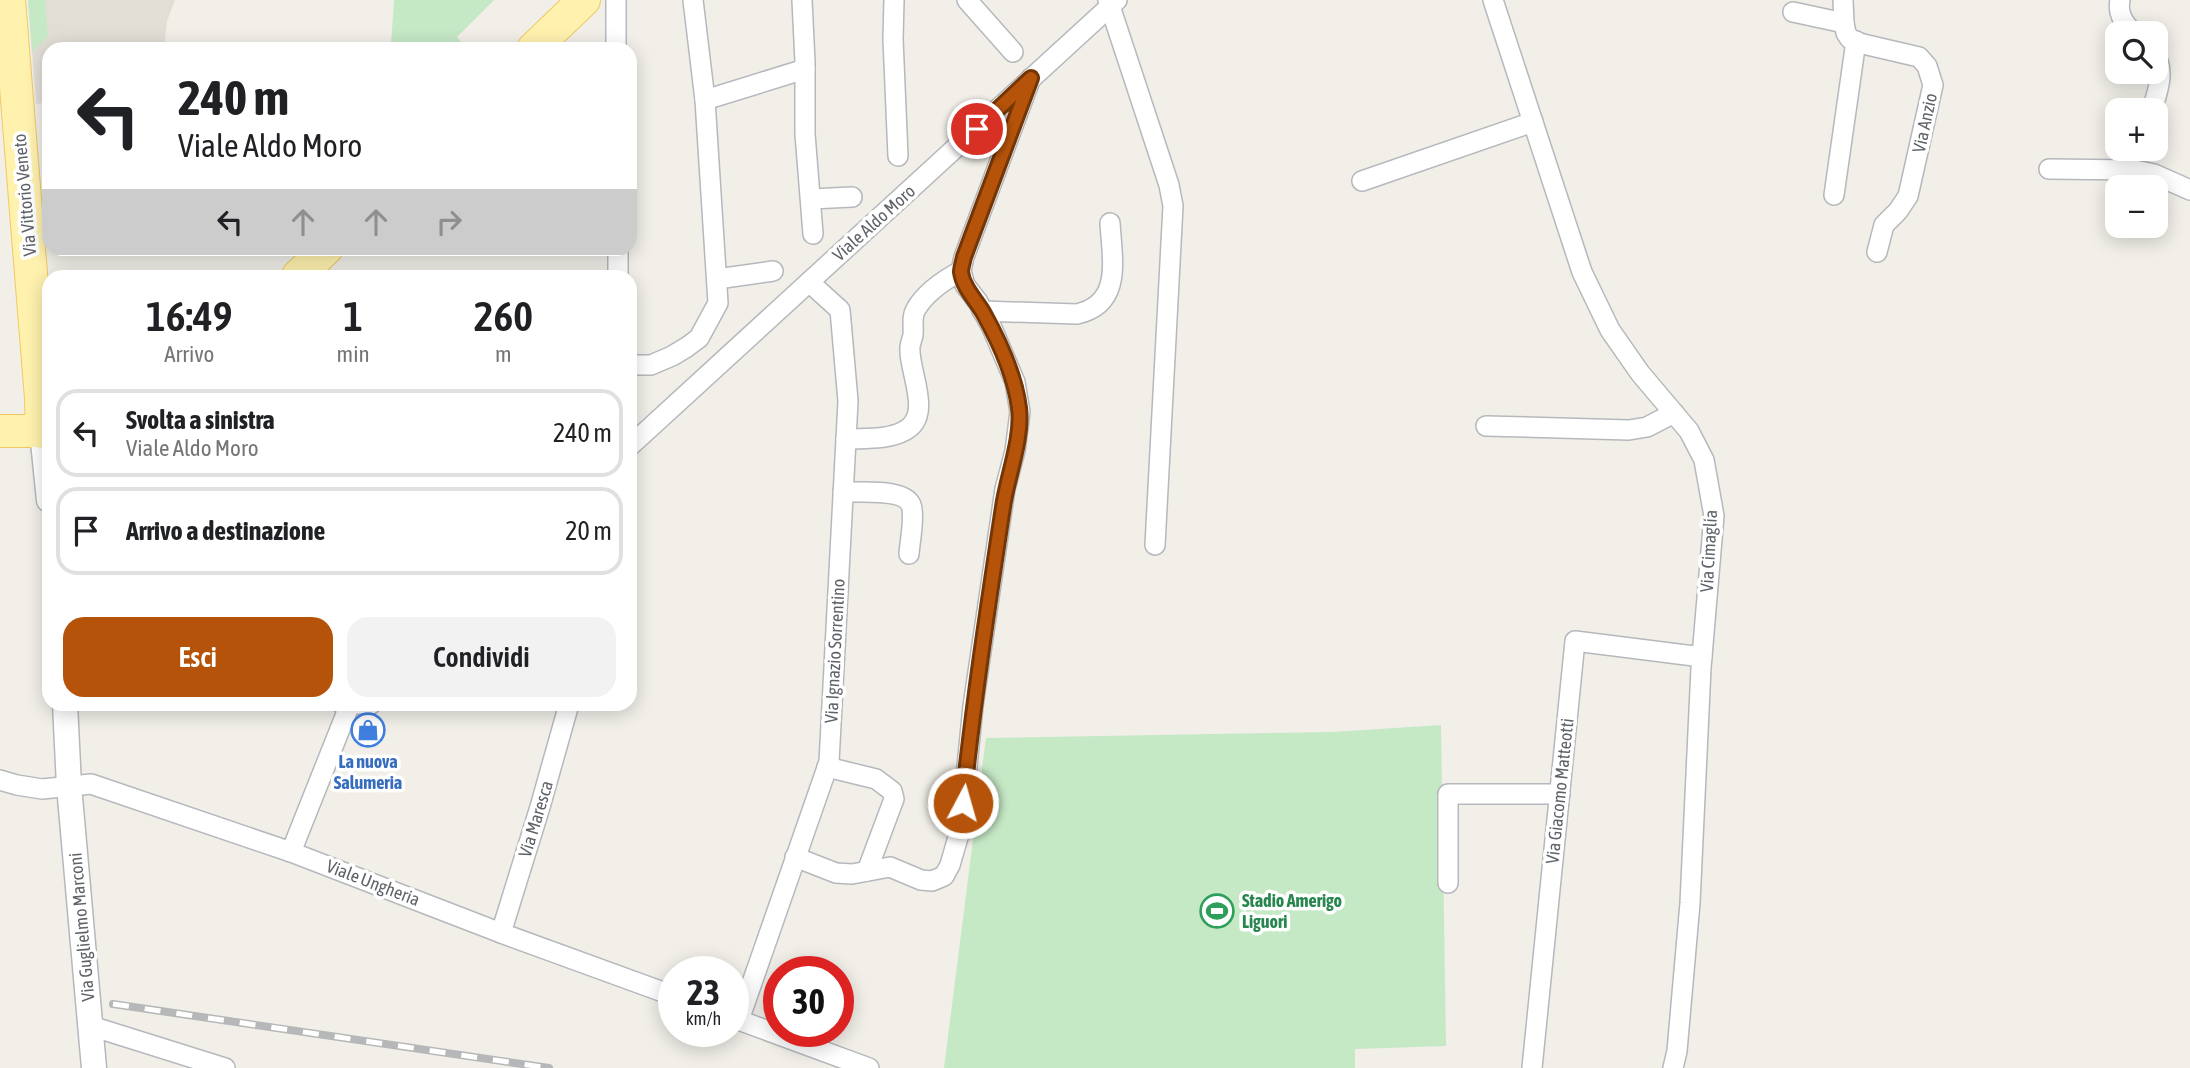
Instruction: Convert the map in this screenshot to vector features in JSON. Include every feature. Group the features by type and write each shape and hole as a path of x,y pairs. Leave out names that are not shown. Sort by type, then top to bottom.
{"main road":[{"name":"Via Vittorio Veneto","path":"9,0 42,405"},
{"path":"540,42 584,0"},
{"path":"0,431 42,432"}],"street":[{"path":"616,0 617,42"},
{"path":"637,365 650,365 673,356 699,338 718,303 705,100 693,0"},
{"path":"802,0 805,134 813,234"},
{"path":"894,0 898,156"},
{"path":"967,0 1013,52"},
{"name":"Via Cimaglia","path":"1493,0 1583,272 1610,330 1640,373 1689,431 1704,460 1714,516 1702,657 1690,903 1677,1051 1673,1068"},
{"path":"1834,195 1856,41 1850,39 1846,33 1843,0"},
{"path":"2120,0 2123,21"},
{"path":"1111,2 1169,185 1173,206 1155,545"},
{"name":"Viale Aldo Moro","path":"637,440 1111,2"},
{"path":"1793,12 1844,23"},
{"name":"Via Anzio","path":"1856,41 1919,57 1927,66 1933,85 1908,196 1898,212 1884,225 1877,252"},
{"path":"705,100 805,69"},
{"path":"795,857 836,873 852,874 890,867 921,880 932,881 944,876 950,865 961,827 973,706 1005,489 1015,451 1020,412 1015,382 982,311 965,285 961,271 1031,78"},
{"path":"1362,181 1533,122"},
{"path":"2049,169 2135,170 2154,174 2190,190"},
{"path":"811,199 852,197"},
{"path":"982,311 1077,314 1091,311 1111,288 1113,271 1110,223"},
{"path":"717,279 773,271"},
{"path":"846,439 890,436 906,431 914,420 919,404 909,350 915,310 933,290 961,271"},
{"name":"Via Ignazio Sorrentino","path":"749,983 829,762 848,401 840,310 809,282"},
{"path":"1486,426 1629,430 1647,427 1674,413"},
{"path":"843,492 896,494 907,498 912,507 909,554"},
{"name":"Via Giacomo Matteotti","path":"1532,1068 1576,641 1702,657"},
{"name":"Via Guglielmo Marconi","path":"65,711 69,786 94,1068"},
{"path":"292,852 347,711"},
{"name":"Via Maresca","path":"501,933 567,711"},
{"path":"827,767 876,779 892,792 894,799 867,872"},
{"name":"Viale Ungheria","path":"0,780 42,789 91,784 292,852 658,990"},
{"path":"1448,883 1448,793 1560,794"},
{"path":"749,1024 869,1068"},
{"path":"91,1026 225,1068"}],"shaded area":[{"path":"28,0 175,0 167,21 165,42 42,42 42,103 36,104"}],"green space":[{"path":"28,0 45,0 48,36 32,52"},
{"path":"394,0 494,0 457,37 461,42 391,42"},
{"name":"Stadio Amerigo Liguori","path":"1441,725 1446,1046 1355,1049 1355,1068 944,1068 986,738 1333,732"}],"railway":[{"path":"113,1004 549,1068"}],"place":[{"name":"La nuova Salumeria","path":"368,730"},
{"name":"Stadio Amerigo Liguori","path":"1217,911"}],"route":[{"path":"963,803 973,706 1005,489 1015,451 1020,412 1015,382 992,328 965,285 961,271 1031,78 977,129"}]}
